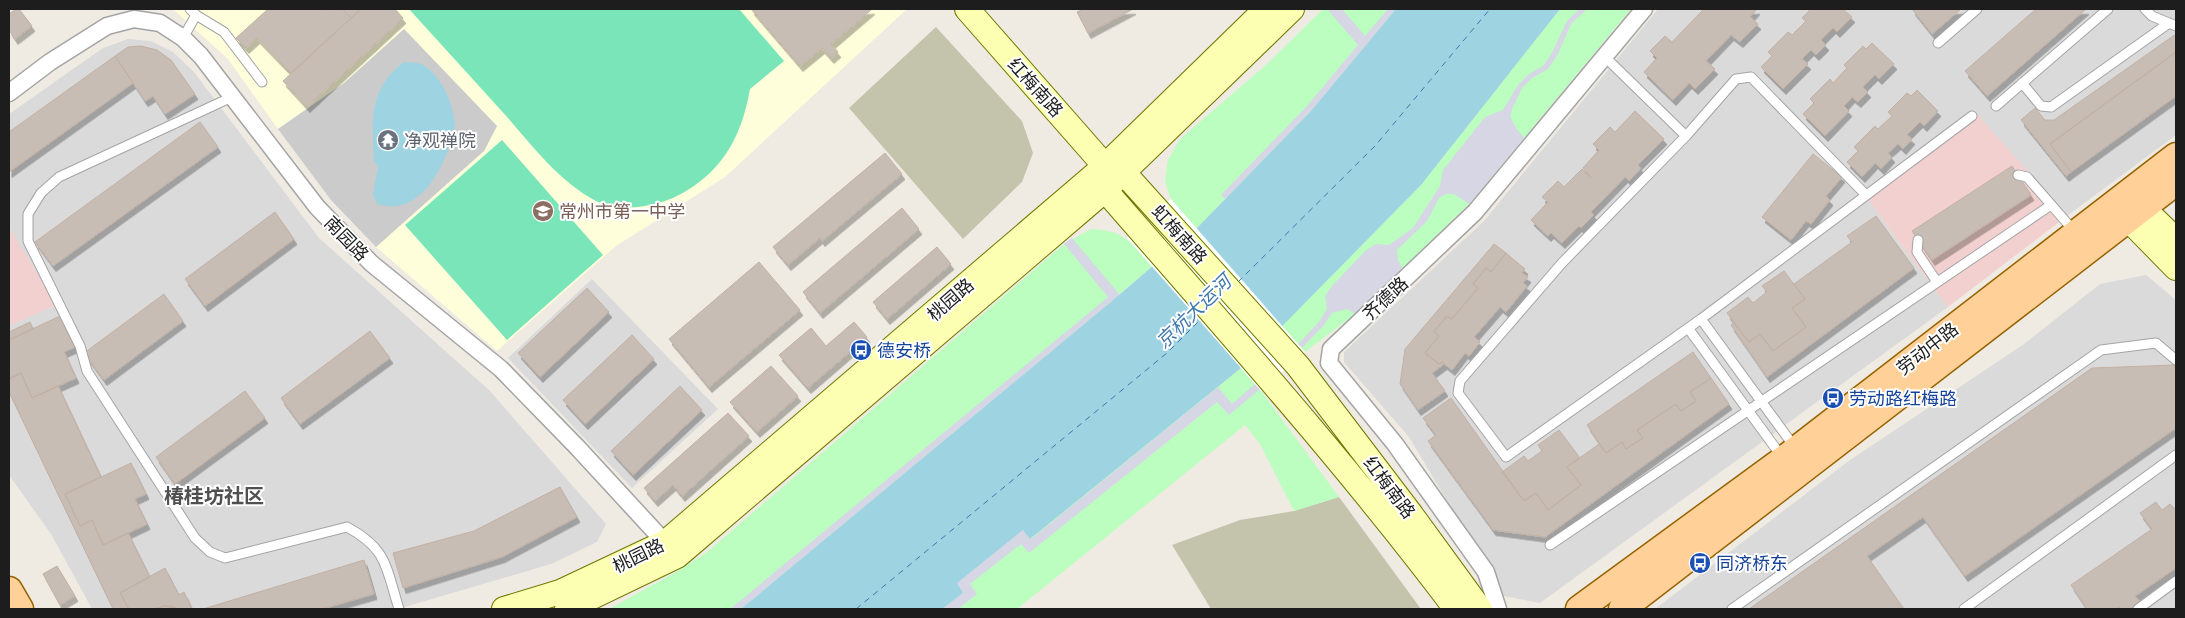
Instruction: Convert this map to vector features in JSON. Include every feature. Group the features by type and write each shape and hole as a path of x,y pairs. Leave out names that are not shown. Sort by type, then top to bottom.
{"main road":[{"name":"红梅南路","path":"966,9 1115,169 1142,192"},
{"name":"桃园路","path":"504,609 560,592 671,549 1115,169 1266,9"},
{"path":"1105,190 1115,169 1292,9"},
{"name":"劳动中路","path":"1622,609 2130,208 2176,156"},
{"name":"劳动中路","path":"1579,609 1790,454 2076,233 2130,208 2176,182"},
{"name":"桃园路","path":"567,609 671,549 1105,190"},
{"name":"虹梅南路","path":"1105,190 1274,382"},
{"name":"虹梅南路","path":"1142,192 1298,366"},
{"path":"2130,208 2176,240"},
{"path":"2130,208 2176,268"},
{"name":"红梅南路","path":"1298,366 1410,513 1480,609"},
{"name":"红梅南路","path":"1274,382 1391,523 1456,609"},
{"path":"9,590 20,609"}],"street":[{"name":"齐德路","path":"1498,609 1486,572 1395,444 1329,363 1331,348 1475,212 1644,9"},
{"name":"南园路","path":"9,94 50,62 107,26 134,19 160,22 183,38 201,56 317,206 371,263 501,370 671,549"}],"lane":[{"path":"1938,43 1977,9"},
{"path":"1996,106 2108,9"},
{"path":"2145,9 2152,16 2172,24"},
{"path":"183,38 193,12 224,32 262,82"},
{"path":"2022,83 2041,106 2051,107 2172,24"},
{"path":"1604,56 1686,136"},
{"path":"1866,195 1751,76 1736,79 1686,136 1562,263 1460,380 1458,393 1506,457 1701,319 1972,116"},
{"path":"232,97 59,177 41,193 28,214 28,241 80,346 87,371 196,538 210,552 225,558 347,527 366,538 381,553 399,609"},
{"path":"2018,175 2027,177 2076,233"},
{"path":"1550,545 2051,205"},
{"path":"1918,240 1917,252 1937,282"},
{"path":"1701,319 1762,402 1790,454"},
{"path":"1688,328 1748,410 1790,454"},
{"path":"1732,609 2101,350 2156,343 2176,360"},
{"path":"1964,609 2176,455"},
{"path":"2138,609 2176,581"}],"shaded area":[{"name":"常州市第一中学","path":"173,9 907,9 725,177 616,246 497,351 376,247 484,151 497,126 404,29 344,83 278,129 228,59"},
{"path":"1327,9 1342,9 1365,36 1388,9 1396,9 1311,111 1231,193 1240,204 1252,195 1261,207 1235,229 1229,223 1140,301 1146,307 1120,330 1110,318 1119,309 1112,301 741,609 730,609 1108,297 1064,244 1072,238 1120,295 1118,297 1124,305 1236,208 1227,197 1225,199 1221,195 1307,106 1358,45"},
{"path":"1579,9 1587,9 1571,24 1558,54 1548,69 1532,78 1522,88 1513,107 1510,116 1524,138 1469,204 1454,194 1446,194 1439,198 1427,221 1397,250 1398,260 1402,268 1355,314 1347,309 1332,313 1323,326 1302,348 1298,344 1318,323 1327,309 1325,296 1332,286 1365,251 1376,244 1389,245 1413,228 1440,186 1443,170 1485,117 1503,110 1518,85 1528,75 1544,65 1552,53 1567,21"},
{"path":"1658,9 2176,9 2176,135 2067,216 1977,115 1867,198 1948,307 1540,603 1504,596 1409,437 1344,362 1344,352 1484,221"},
{"path":"936,27 1022,121 1033,153 1022,182 963,239 849,108"},
{"name":"净观禅院","path":"404,29 497,126 484,151 376,247 331,200 278,129 344,83"},
{"path":"128,39 151,41 173,52 194,72 319,238 490,391 606,524 597,542 551,564 398,609 92,609 51,534 9,475 9,326 55,305 9,227 9,114 103,48"},
{"path":"1977,114 2067,216 1948,307 1867,198"},
{"path":"9,227 56,305 9,326"},
{"path":"2146,275 2176,300 2176,609 1655,609 1850,460 2024,344 2100,284"},
{"path":"592,279 718,409 632,488 508,358"},
{"path":"1255,384 1260,389 1229,415 1217,402 1029,553 1021,544 970,584 977,594 958,609 942,609 963,593 956,583 1023,530 1031,539 1218,387 1232,404"},
{"path":"1339,497 1421,609 1211,609 1172,545 1240,520 1294,511"}],"green space":[{"path":"409,9 739,9 784,61 750,89 742,120 730,148 722,160 700,182 666,201 630,208 618,207 596,201 559,174"},
{"path":"1323,9 1396,9 1311,111 1196,229 1171,199 1165,181 1168,160 1180,139 1266,65"},
{"path":"1560,9 1631,9 1469,204 1355,314 1305,352 1282,326 1421,185"},
{"path":"502,140 603,255 507,340 405,225"},
{"path":"1091,229 1113,232 1127,239 1152,267 740,609 609,609 678,571 706,553 1064,244"},
{"path":"1241,368 1261,391 1339,497 1294,511 1260,444 1245,425 1017,609 942,609 956,583 1172,424"}],"water":[{"name":"京杭大运河","path":"1396,9 1560,9 1421,185 1241,368 1030,539 1023,530 957,583 963,593 942,609 741,609 1196,229 1311,111"},
{"path":"404,62 421,64 430,70 442,84 450,101 455,131 437,173 422,193 402,205 390,206 377,204 373,194 378,166 374,161 373,119 378,95 392,73"}],"pier":[{"path":"1171,199 1305,352 1261,391 1127,238"}],"building":[{"path":"19,9 32,26 15,39 9,30 9,14"},
{"path":"268,9 323,9 325,11 328,9 342,9 351,18 291,73 257,38 246,48 236,38"},
{"path":"342,9 361,9 351,18"},
{"path":"361,9 395,9 403,18 307,107 283,81"},
{"path":"751,9 872,9 831,44 838,52 831,58 822,48 800,66"},
{"path":"1084,9 1133,9 1088,33 1077,12"},
{"path":"1704,9 1757,9 1750,17 1758,24 1740,42 1731,35 1706,61 1715,69 1695,89 1689,83 1673,100 1644,72 1657,58 1650,51 1665,36 1672,42"},
{"path":"1811,9 1843,9 1852,17 1837,32 1833,28 1821,40 1826,45 1816,55 1811,50 1802,59 1808,64 1783,89 1761,67 1772,56 1768,52 1788,32 1792,35 1806,21 1802,18"},
{"path":"1912,9 1961,9 1932,34"},
{"path":"2036,9 2086,9 1987,96 1965,71"},
{"path":"2176,34 2176,52 2050,144 2071,172 2066,176 2021,120 2035,108 2045,120 2054,120"},
{"path":"1872,43 1894,64 1879,79 1875,75 1863,87 1868,92 1858,102 1852,97 1844,106 1849,111 1825,136 1803,114 1814,103 1810,99 1830,79 1833,83 1847,68 1844,65 1863,46 1866,49"},
{"path":"141,46 157,50 171,60 195,94 165,114 153,96 145,101 115,56 128,47"},
{"path":"2176,52 2176,96 2071,172 2050,144"},
{"path":"115,56 133,83 9,172 9,132"},
{"path":"1917,90 1938,111 1924,126 1920,122 1907,135 1912,139 1903,149 1898,144 1888,153 1892,157 1881,169 1875,163 1862,177 1847,162 1858,151 1854,147 1875,126 1878,129 1892,116 1888,112 1907,93 1911,96"},
{"path":"1635,111 1664,139 1638,165 1641,168 1629,181 1625,177 1591,212 1594,215 1581,228 1579,226 1562,243 1551,233 1548,236 1531,220 1548,202 1542,197 1558,181 1564,187 1582,169 1591,178 1583,168 1599,150 1593,144 1610,127 1615,132"},
{"path":"200,122 218,147 53,266 35,242"},
{"path":"885,153 902,174 822,241 820,238 788,265 773,247"},
{"path":"1813,154 1842,177 1826,196 1830,200 1811,224 1806,221 1791,240 1762,217"},
{"path":"2012,166 2031,195 1932,260 1912,231"},
{"path":"902,208 919,229 820,313 803,292"},
{"path":"275,212 294,239 205,306 185,279"},
{"path":"1876,216 1914,268 1767,377 1731,325 1734,323 1749,342 1760,334 1773,351 1806,327 1792,308 1805,299 1794,284 1852,242 1847,236"},
{"path":"1494,244 1506,253 1491,272 1486,268 1473,284 1478,288 1452,319 1447,316 1434,332 1439,336 1425,353 1439,364 1442,362 1444,364 1432,373 1445,391 1418,410 1400,384 1405,349"},
{"path":"937,247 951,264 887,319 873,302"},
{"path":"1506,253 1525,269 1522,273 1528,277 1523,283 1527,286 1506,312 1500,307 1474,337 1480,342 1469,356 1465,353 1452,370 1442,362 1439,364 1425,353 1439,336 1434,332 1447,316 1452,319 1478,288 1473,284 1486,268 1491,272"},
{"path":"759,262 800,310 709,387 669,339"},
{"path":"1784,271 1805,299 1792,308 1806,327 1773,351 1760,334 1749,342 1727,313 1748,297 1753,303 1767,292 1762,286"},
{"path":"587,288 609,312 540,377 518,353"},
{"path":"164,294 183,321 104,380 84,353"},
{"path":"60,316 75,347 64,352 76,378 32,398 21,373 9,379 9,340"},
{"path":"30,322 33,329 9,340 9,332"},
{"path":"854,322 867,337 808,388 779,355 811,328 826,346"},
{"path":"370,331 390,358 300,424 281,398"},
{"path":"632,335 654,359 585,424 563,400"},
{"path":"1693,352 1711,378 1690,392 1696,401 1681,411 1676,404 1637,430 1643,438 1626,449 1622,442 1606,453 1587,425"},
{"path":"2174,365 2176,368 2176,428 1965,576 1923,517 1867,556 1904,609 1749,609 2092,368"},
{"path":"771,366 798,396 757,432 730,402"},
{"path":"21,373 32,398 58,386 101,477 65,494 80,526 92,520 103,545 128,533 150,577 120,593 129,609 113,609 9,392 9,379"},
{"path":"1711,378 1729,404 1545,537 1493,530 1428,441 1436,435 1423,418 1451,398 1524,501 1536,493 1548,510 1581,485 1567,467 1599,444 1606,453 1622,442 1626,449 1643,438 1637,430 1676,404 1681,411 1696,401 1690,392"},
{"path":"680,386 702,410 633,475 611,451"},
{"path":"245,391 265,418 175,484 156,457"},
{"path":"728,413 749,436 682,496 673,485 655,501 644,488"},
{"path":"1559,430 1580,458 1567,467 1581,485 1548,510 1536,493 1524,501 1502,472 1524,456 1528,461 1542,451 1538,445"},
{"path":"131,463 146,494 135,499 147,524 103,545 92,520 80,526 65,494"},
{"path":"560,487 577,517 502,557 403,588 393,553 474,531"},
{"path":"2156,502 2162,510 2170,504 2176,510 2176,568 2135,596 2140,602 2130,609 2121,609 2119,607 2116,609 2087,609 2071,585 2152,529 2140,513"},
{"path":"364,560 374,594 322,609 203,609"},
{"path":"57,566 75,596 60,605 43,574"},
{"path":"165,568 179,595 184,592 192,609 164,606 154,609 129,609 120,593"},
{"path":"172,606 179,609 154,609"}],"ferry route":[{"path":"1238,282 1375,146 1490,9"},
{"path":"856,609 1167,353 1202,318"}],"place":[{"name":"净观禅院","path":"388,140"},
{"name":"常州市第一中学","path":"543,211"},
{"name":"德安桥","path":"861,350"},
{"name":"劳动路红梅路","path":"1833,398"},
{"name":"同济桥东","path":"1700,563"}],"district":[{"name":"椿桂坊社区","path":"214,495"}]}
